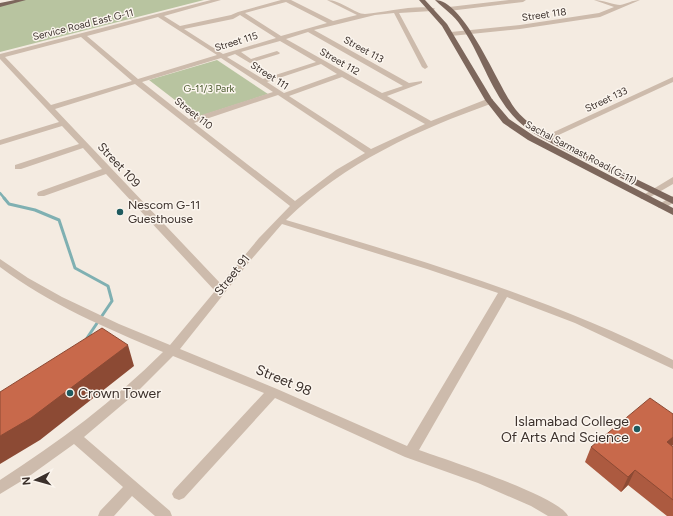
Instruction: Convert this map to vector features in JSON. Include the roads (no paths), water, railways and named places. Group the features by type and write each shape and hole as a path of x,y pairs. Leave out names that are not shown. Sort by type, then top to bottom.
{"main road":[{"path":"1,3 24,0"},
{"name":"Sachal Sarmast Road (G-11)","path":"422,0 444,22 490,102 512,126 673,212"},
{"name":"Sachal Sarmast Road (G-11)","path":"438,0 449,9 469,33 487,70 514,111 524,123 547,137 653,192 672,200"}],"street":[{"name":"Service Road East G-11","path":"0,56 218,0"},
{"path":"179,28 212,20 233,17 240,13 287,0 332,23"},
{"path":"330,0 361,15"},
{"path":"449,9 523,0"},
{"path":"597,0 620,7"},
{"name":"Street 118","path":"451,34 520,27 600,15 637,0"},
{"name":"Street 115","path":"49,108 361,15 432,9"},
{"path":"396,12 425,67"},
{"name":"Street 112","path":"240,13 280,38 432,125"},
{"name":"Street 111","path":"159,15 370,152"},
{"name":"Street 113","path":"309,30 410,86"},
{"name":"Street 110","path":"82,35 137,82 295,206"},
{"path":"236,52 250,61 277,53"},
{"name":"Street 109","path":"0,56 220,290"},
{"path":"261,82 322,62"},
{"path":"189,122 343,74"},
{"name":"Street 133","path":"547,137 673,78"},
{"path":"381,96 420,82"},
{"name":"Street 91","path":"0,488 75,437 112,409 172,350 247,256 295,206 349,165 370,152 490,102"},
{"path":"0,143 64,123"},
{"path":"18,167 85,146"},
{"path":"40,194 108,170"},
{"path":"644,197 673,180"},
{"path":"662,206 672,200"},
{"path":"280,221 374,249 504,293 643,349 673,365"},
{"name":"Street 98","path":"0,262 24,280 58,300 105,322 273,392 410,454 482,478 536,501 561,516"},
{"path":"410,454 504,293"},
{"path":"179,494 273,392"},
{"path":"75,437 165,516"},
{"path":"105,516 132,487"}],"waterway":[{"path":"0,193 5,199"},
{"path":"4,198 9,204 35,210 59,220 75,268 108,286 112,301 87,338"}],"place":[{"name":"Nescom G-11 Guesthouse","path":"120,212"},
{"name":"Crown Tower","path":"70,393"},
{"name":"Islamabad College Of Arts And Science","path":"637,429"}],"park label":[{"name":"G-11/3 Park","path":"209,88"}]}
